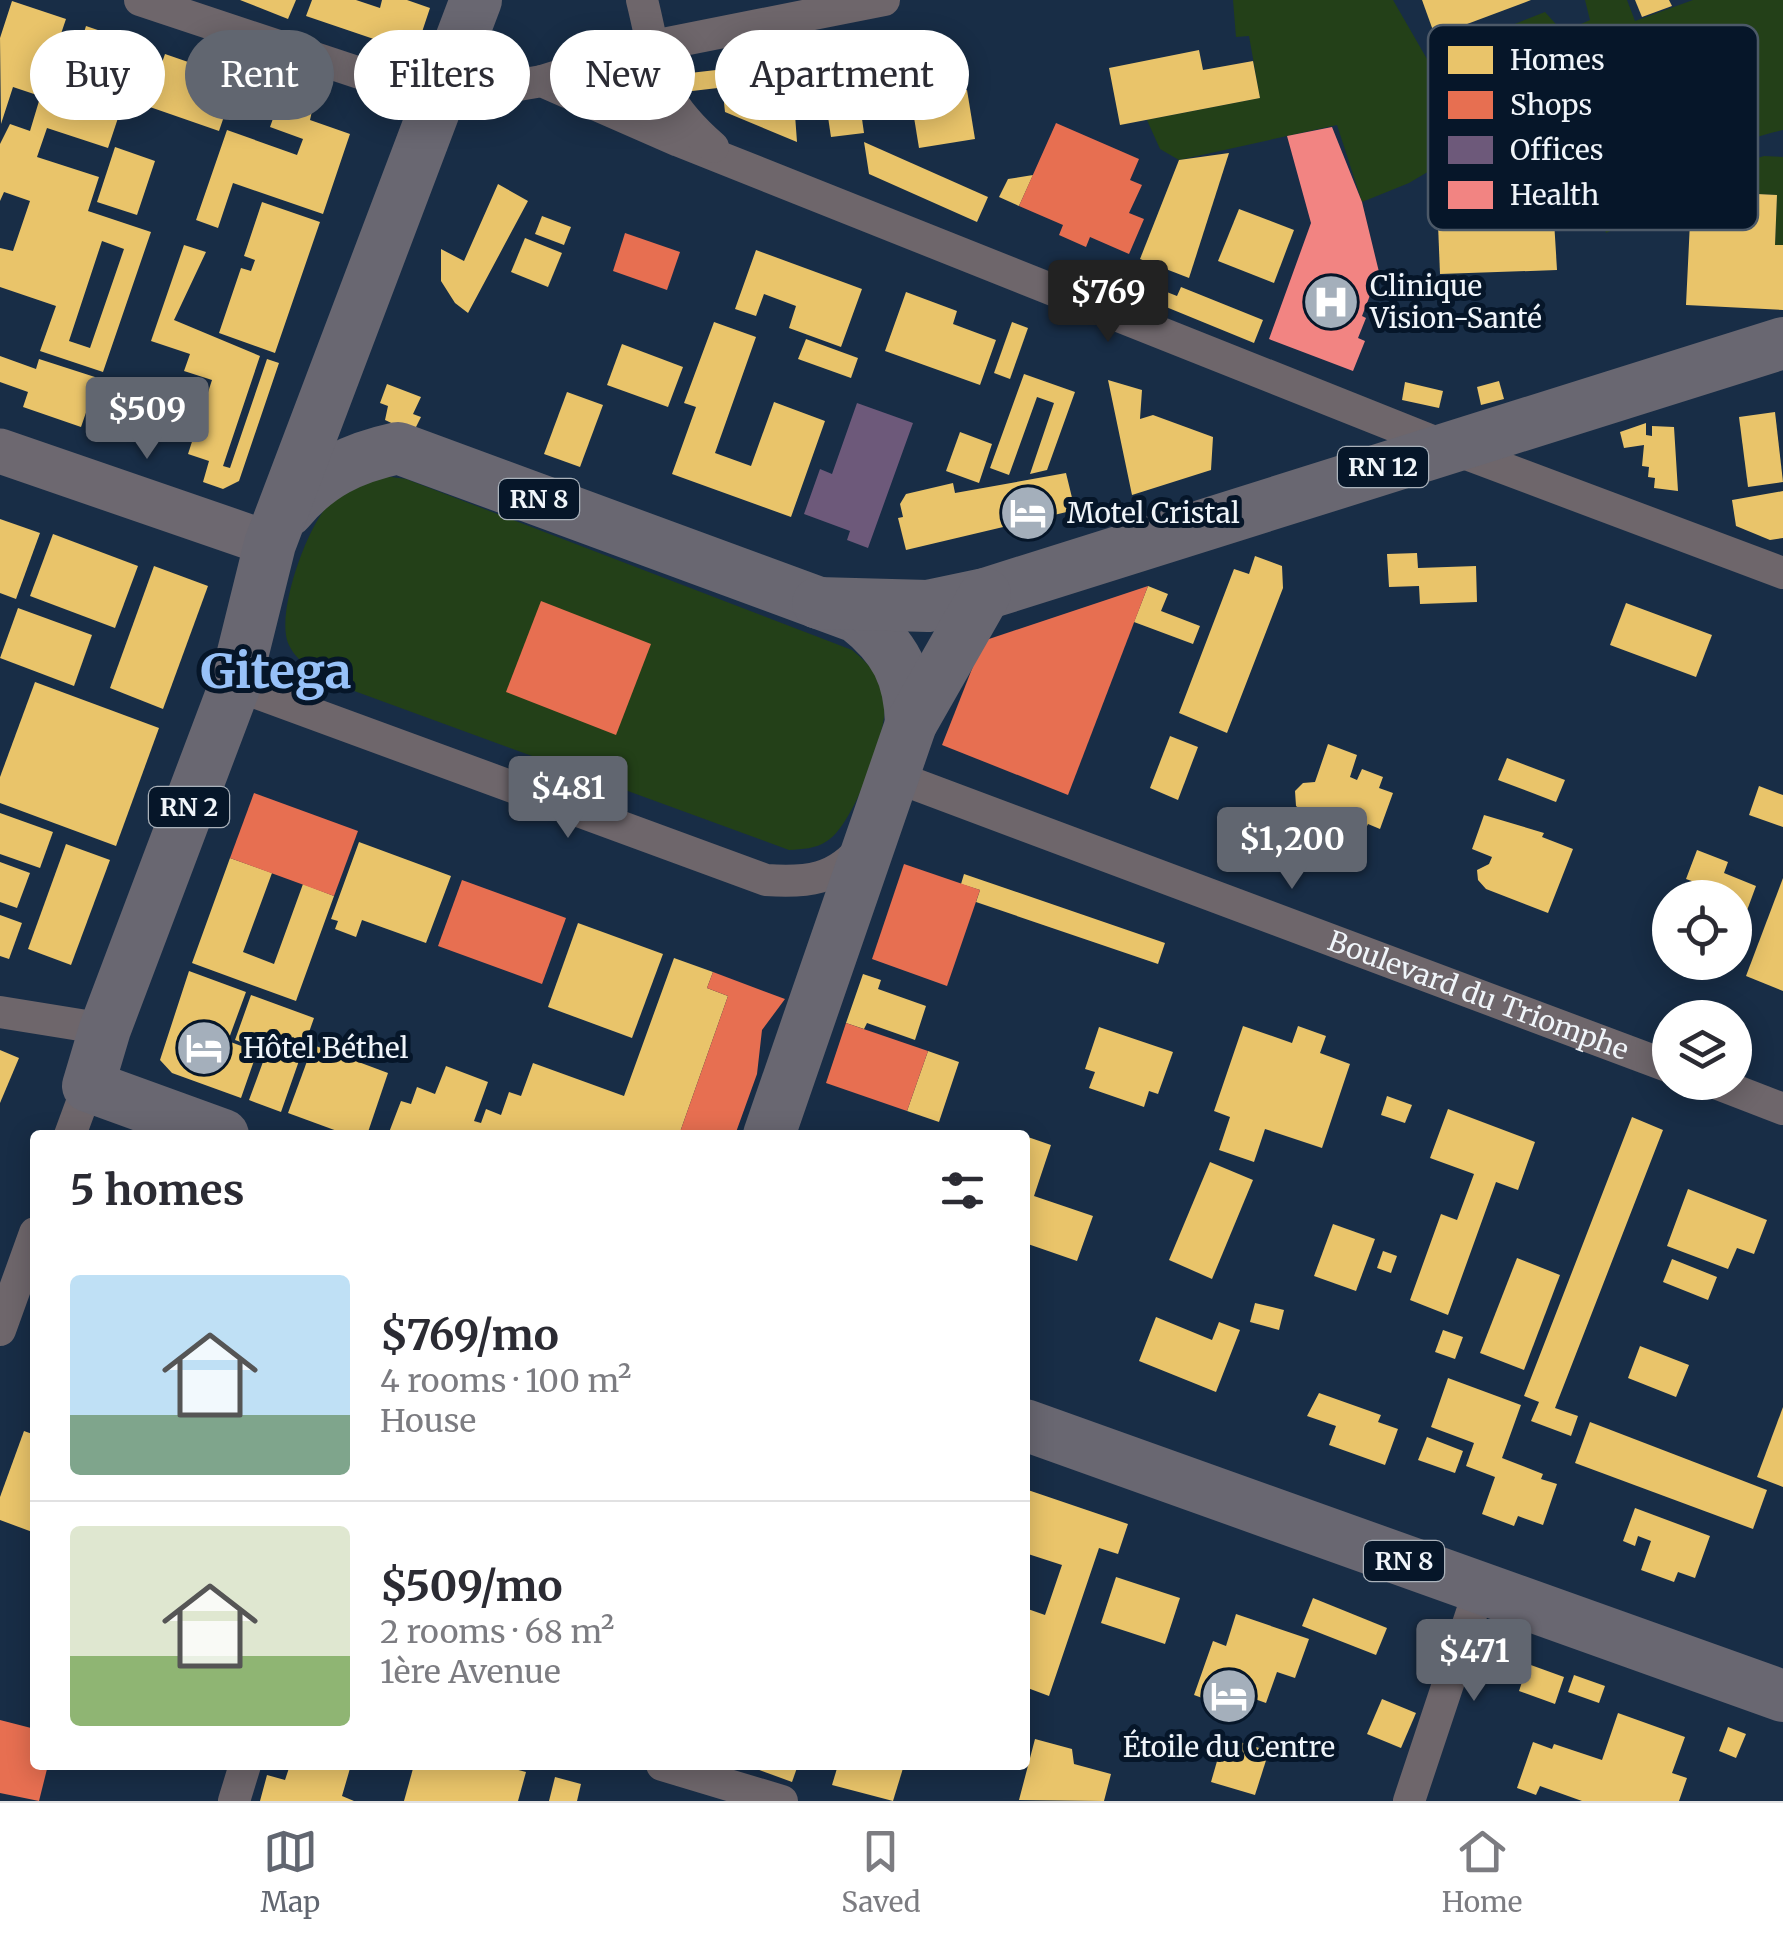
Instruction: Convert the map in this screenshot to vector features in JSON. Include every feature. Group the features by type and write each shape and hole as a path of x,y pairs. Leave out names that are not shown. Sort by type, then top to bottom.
{"main road":[{"name":"RN 2","path":"464,30 476,0"},
{"name":"RN 2","path":"88,1086 105,1029 234,685 274,534 430,120"},
{"name":"RN 8","path":"356,323 348,354 359,406 376,429 398,448 857,617 880,636 910,688 912,724"},
{"name":"RN 12","path":"985,594 1783,342"},
{"path":"0,451 274,534 324,474 346,462 398,448"},
{"name":"RN 8","path":"818,602 928,606 985,594"},
{"path":"770,1130 912,724 985,594"},
{"path":"88,1086 209,1130"},
{"name":"RN 8","path":"1030,1427 1783,1696"}],"street":[{"path":"140,0 354,71"},
{"path":"642,0 649,30"},
{"path":"695,38 884,0"},
{"path":"530,82 550,78"},
{"path":"542,80 756,170 1450,448 1783,573"},
{"path":"683,120 715,149 756,170"},
{"path":"234,685 766,880 823,878 850,862 874,832"},
{"name":"Boulevard du Triomphe","path":"893,776 1652,1059"},
{"path":"0,1012 105,1029"},
{"path":"72,1130 88,1086"},
{"path":"1752,1097 1783,1109"},
{"path":"0,1330 30,1247"},
{"path":"1408,1801 1480,1588"},
{"path":"234,1801 243,1770"},
{"path":"679,1770 782,1801"}],"green space":[{"path":"1233,0 1393,0 1428,59 1428,172 1362,202 1337,125 1179,160 1160,149 1147,120 1260,98 1249,36 1236,37"},
{"path":"1585,0 1627,0 1635,21 1693,0 1783,0 1783,130 1758,137 1758,25 1579,25 1590,20"},
{"path":"1545,12 1557,25 1512,25"},
{"path":"1783,157 1783,245 1775,245 1777,195 1758,194 1758,158"},
{"path":"384,476 406,479 852,650 878,678 884,693 884,715 867,777 837,832 818,846 789,850 327,681 310,669 291,649 285,629 290,591 303,550 320,515 335,498 354,486"}],"building: Homes":[{"path":"240,0 296,0 288,19"},
{"path":"312,0 356,0 380,8 382,0 407,0 430,8 423,30 354,32 306,16"},
{"path":"1422,0 1531,0 1464,25 1431,25"},
{"path":"1635,0 1669,0 1672,6 1642,17"},
{"path":"12,1 66,19 62,30 30,30 30,93 13,87 1,124 0,38"},
{"path":"1199,50 1203,70 1253,61 1260,98 1120,125 1109,68"},
{"path":"165,54 185,61 185,119 165,112"},
{"path":"715,70 715,88 695,91 695,72"},
{"path":"969,102 975,139 919,148 914,120 969,120"},
{"path":"33,120 117,120 108,148 47,128 37,157 99,177 88,211 151,232 103,372 40,351 56,306 0,287 0,248 13,251 30,201 4,192 0,201 0,144 10,124 30,131","holes":["102,241 124,249 90,348 69,341"]},
{"path":"187,120 223,120 219,131"},
{"path":"272,120 310,120 350,134 323,214 233,183 218,228 196,220 227,130 297,155 303,139 270,127"},
{"path":"744,120 795,120 797,142"},
{"path":"828,120 862,120 864,133 831,137"},
{"path":"864,142 988,197 977,222 869,174"},
{"path":"115,147 155,161 137,215 97,202"},
{"path":"1229,153 1189,278 1140,259 1179,160"},
{"path":"1033,175 1019,206 999,197 1008,179"},
{"path":"498,184 528,201 468,313 455,303 441,281 441,249 464,261"},
{"path":"1758,194 1777,195 1775,245 1783,245 1783,310 1686,305 1690,230 1758,230"},
{"path":"262,202 320,222 275,353 219,333 241,268 251,271 255,260 244,256"},
{"path":"1239,209 1294,230 1274,283 1218,261"},
{"path":"542,216 571,227 564,245 535,234"},
{"path":"1438,230 1555,230 1557,270 1440,274"},
{"path":"525,238 562,253 548,287 511,272"},
{"path":"184,245 206,252 174,320 260,356 223,466 230,468 267,359 279,363 239,481 223,489 203,482 209,461 188,454 212,380 184,371 190,354 151,341"},
{"path":"756,250 862,289 841,347 789,328 796,306 764,294 756,316 735,309"},
{"path":"1154,287 1177,296 1181,287 1263,320 1254,343 1149,300"},
{"path":"906,292 957,311 953,324 996,340 980,385 885,351"},
{"path":"714,322 756,337 715,453 751,466 774,402 825,421 791,517 672,474 696,407 684,403"},
{"path":"1012,322 1028,328 1010,379 994,373"},
{"path":"806,339 858,358 851,378 798,359"},
{"path":"622,344 683,367 668,407 607,385"},
{"path":"0,356 36,369 39,359 98,378 81,427 23,407 28,392 0,382"},
{"path":"1024,374 1075,392 1047,470 1030,474 1054,403 1037,397 1009,475 990,468"},
{"path":"106,378 163,397 147,443 90,424"},
{"path":"1108,380 1142,390 1140,419 1153,415 1213,437 1211,470 1132,495"},
{"path":"1499,381 1504,399 1481,405 1477,387"},
{"path":"1405,382 1443,391 1439,408 1402,400"},
{"path":"387,384 421,397 413,414 421,417 413,433 385,420 388,406 380,403"},
{"path":"567,392 603,405 580,467 544,454"},
{"path":"1775,412 1783,482 1748,487 1739,417"},
{"path":"1646,423 1646,435 1652,436 1652,426 1674,427 1678,491 1654,488 1655,478 1648,477 1649,467 1642,466 1644,445 1624,448 1620,432"},
{"path":"960,432 992,444 979,483 946,471"},
{"path":"1066,473 1075,510 906,550 898,518 903,517 900,504 906,494 953,483 955,493"},
{"path":"1783,491 1783,538 1770,540 1736,526 1732,500"},
{"path":"0,519 40,533 16,599 0,593"},
{"path":"53,534 138,566 115,628 30,596"},
{"path":"1417,553 1418,568 1476,566 1477,602 1420,604 1419,586 1389,587 1387,554"},
{"path":"1255,556 1282,566 1283,588 1227,733 1179,713 1234,569 1249,574"},
{"path":"154,566 208,586 163,709 110,688"},
{"path":"1148,586 1168,594 1161,611 1200,626 1193,644 1134,622"},
{"path":"1626,603 1712,635 1696,677 1610,645"},
{"path":"18,608 92,635 74,686 0,658"},
{"path":"35,682 159,728 116,846 0,803 0,777"},
{"path":"1170,736 1198,747 1178,800 1150,788"},
{"path":"1328,744 1357,755 1350,777 1357,780 1362,769 1383,777 1379,788 1393,793 1380,829 1368,824 1364,833 1338,824 1342,814 1322,807 1305,813 1296,806 1295,791 1303,783 1315,782"},
{"path":"1507,758 1565,780 1556,802 1498,780"},
{"path":"1759,786 1783,795 1783,827 1749,815"},
{"path":"0,813 53,832 40,868 0,854"},
{"path":"1484,815 1544,833 1542,837 1573,849 1548,913 1486,889 1478,880 1477,870 1489,864 1492,857 1472,849"},
{"path":"359,842 451,876 426,943 362,920 356,937 335,929 338,921 331,919"},
{"path":"66,844 110,860 71,965 28,949"},
{"path":"1697,850 1728,862 1724,873 1741,880 1689,880"},
{"path":"230,858 272,873 243,952 274,964 303,884 334,896 296,1001 192,963"},
{"path":"0,862 30,873 17,908 0,902"},
{"path":"964,874 1165,943 1158,964 976,902 980,890 961,884"},
{"path":"1783,878 1783,991 1752,978 1752,960"},
{"path":"0,915 22,923 9,959 0,956"},
{"path":"578,923 663,954 632,1038 548,1007"},
{"path":"674,958 713,972 707,988 728,996 681,1130 390,1130 401,1101 411,1104 417,1087 435,1094 446,1066 488,1082 474,1121 481,1123 486,1109 501,1115 509,1092 521,1096 533,1063 624,1096"},
{"path":"189,971 246,992 228,1041 257,1052 241,1098 172,1073 160,1060"},
{"path":"863,974 881,980 878,989 926,1006 915,1040 867,1023 864,1029 846,1023"},
{"path":"251,995 314,1018 281,1112 249,1100 267,1051 235,1040"},
{"path":"1243,1026 1292,1043 1298,1026 1326,1036 1320,1053 1350,1064 1322,1148 1265,1129 1254,1162 1219,1150 1230,1117 1214,1111"},
{"path":"1099,1027 1173,1052 1158,1094 1149,1091 1144,1107 1089,1088 1095,1072 1085,1069"},
{"path":"313,1045 388,1073 369,1130 334,1130 288,1113"},
{"path":"0,1050 19,1058 0,1103"},
{"path":"928,1051 959,1062 939,1122 907,1111"},
{"path":"1387,1096 1412,1105 1405,1123 1381,1115"},
{"path":"1448,1109 1535,1142 1518,1190 1496,1182 1448,1315 1410,1300 1441,1214 1457,1220 1474,1174 1430,1158"},
{"path":"1632,1117 1663,1130 1555,1408 1578,1416 1571,1436 1531,1421 1539,1402 1524,1396"},
{"path":"1030,1138 1051,1145 1034,1196 1093,1216 1077,1261 1030,1245"},
{"path":"1210,1162 1253,1180 1212,1279 1169,1260"},
{"path":"1688,1189 1767,1220 1754,1254 1737,1248 1728,1269 1667,1246"},
{"path":"1333,1224 1375,1239 1356,1291 1314,1276"},
{"path":"1383,1251 1397,1256 1391,1273 1377,1268"},
{"path":"1517,1258 1560,1275 1524,1370 1480,1353"},
{"path":"1672,1259 1717,1277 1708,1300 1663,1282"},
{"path":"1255,1303 1284,1310 1279,1330 1250,1322"},
{"path":"1156,1317 1212,1340 1219,1322 1240,1330 1216,1392 1139,1361"},
{"path":"1443,1330 1463,1337 1455,1359 1435,1352"},
{"path":"1640,1346 1689,1365 1676,1397 1628,1378"},
{"path":"1448,1378 1521,1405 1502,1458 1543,1474 1541,1479 1557,1484 1543,1525 1518,1516 1514,1526 1482,1514 1495,1477 1466,1466 1474,1443 1431,1427"},
{"path":"1319,1393 1381,1415 1378,1422 1398,1429 1385,1465 1329,1445 1336,1426 1307,1416"},
{"path":"1783,1407 1783,1487 1757,1477"},
{"path":"1590,1422 1767,1490 1753,1529 1575,1463"},
{"path":"24,1431 30,1433 30,1531 0,1520 0,1497"},
{"path":"1427,1437 1463,1451 1455,1473 1418,1460"},
{"path":"1030,1491 1128,1524 1118,1554 1099,1548 1049,1696 1030,1689 1030,1610 1045,1615 1062,1565 1030,1555"},
{"path":"1635,1508 1710,1536 1695,1578 1678,1572 1674,1582 1641,1570 1651,1541 1638,1536 1635,1546 1623,1541"},
{"path":"1116,1577 1180,1598 1165,1644 1101,1623"},
{"path":"1313,1598 1387,1628 1376,1655 1302,1626"},
{"path":"1236,1614 1309,1639 1295,1678 1277,1672 1266,1703 1235,1692 1230,1708 1194,1695 1213,1641 1226,1646"},
{"path":"1528,1664 1564,1677 1555,1704 1519,1691"},
{"path":"1574,1675 1605,1686 1599,1703 1568,1692"},
{"path":"1382,1699 1416,1713 1401,1748 1367,1734"},
{"path":"1618,1713 1685,1737 1672,1773 1687,1778 1679,1801 1582,1801 1540,1786 1536,1795 1517,1788 1533,1742 1552,1749 1554,1744 1602,1760"},
{"path":"1728,1727 1746,1734 1736,1758 1719,1751"},
{"path":"1224,1737 1269,1751 1255,1795 1211,1782"},
{"path":"1035,1739 1072,1749 1074,1764 1111,1774 1104,1801 1019,1800 1030,1770"},
{"path":"288,1770 350,1770 342,1796 354,1801 260,1801 267,1775 285,1780"},
{"path":"413,1770 526,1772 518,1801 404,1801"},
{"path":"760,1770 796,1770 792,1782"},
{"path":"836,1770 902,1770 893,1801 832,1785"},
{"path":"555,1777 581,1784 577,1801 549,1801"}],"building: Shops":[{"path":"1056,123 1139,159 1130,180 1142,185 1129,213 1144,219 1129,254 1090,237 1086,247 1059,235 1063,225 1019,206"},
{"path":"625,233 680,252 667,290 613,271"},
{"path":"1148,586 1068,795 942,745 983,641"},
{"path":"541,601 651,644 616,735 506,692"},
{"path":"254,793 358,831 334,896 230,858"},
{"path":"904,864 980,890 947,986 872,959"},
{"path":"462,880 566,918 542,984 438,946"},
{"path":"713,972 785,999 762,1030 757,1074 737,1130 681,1130 728,996 707,988"},
{"path":"846,1023 928,1051 907,1111 826,1083"},
{"path":"0,1720 30,1728 30,1770 47,1770 39,1801 0,1793"}],"building: Offices":[{"path":"857,403 913,423 868,548 847,540 850,531 804,514 820,469 832,474"}],"building: Health":[{"name":"Clinique Vision-Santé","path":"1332,127 1362,202 1379,272 1362,316 1366,318 1358,338 1365,341 1353,371 1269,339 1311,223 1287,136"}],"place":[{"name":"Clinique Vision-Santé","path":"1331,302"},
{"name":"Motel Cristal","path":"1028,513"},
{"name":"Hôtel Béthel","path":"204,1048"},
{"name":"Étoile du Centre","path":"1229,1696"}],"district":[{"name":"Gitega","path":"276,671"}]}
